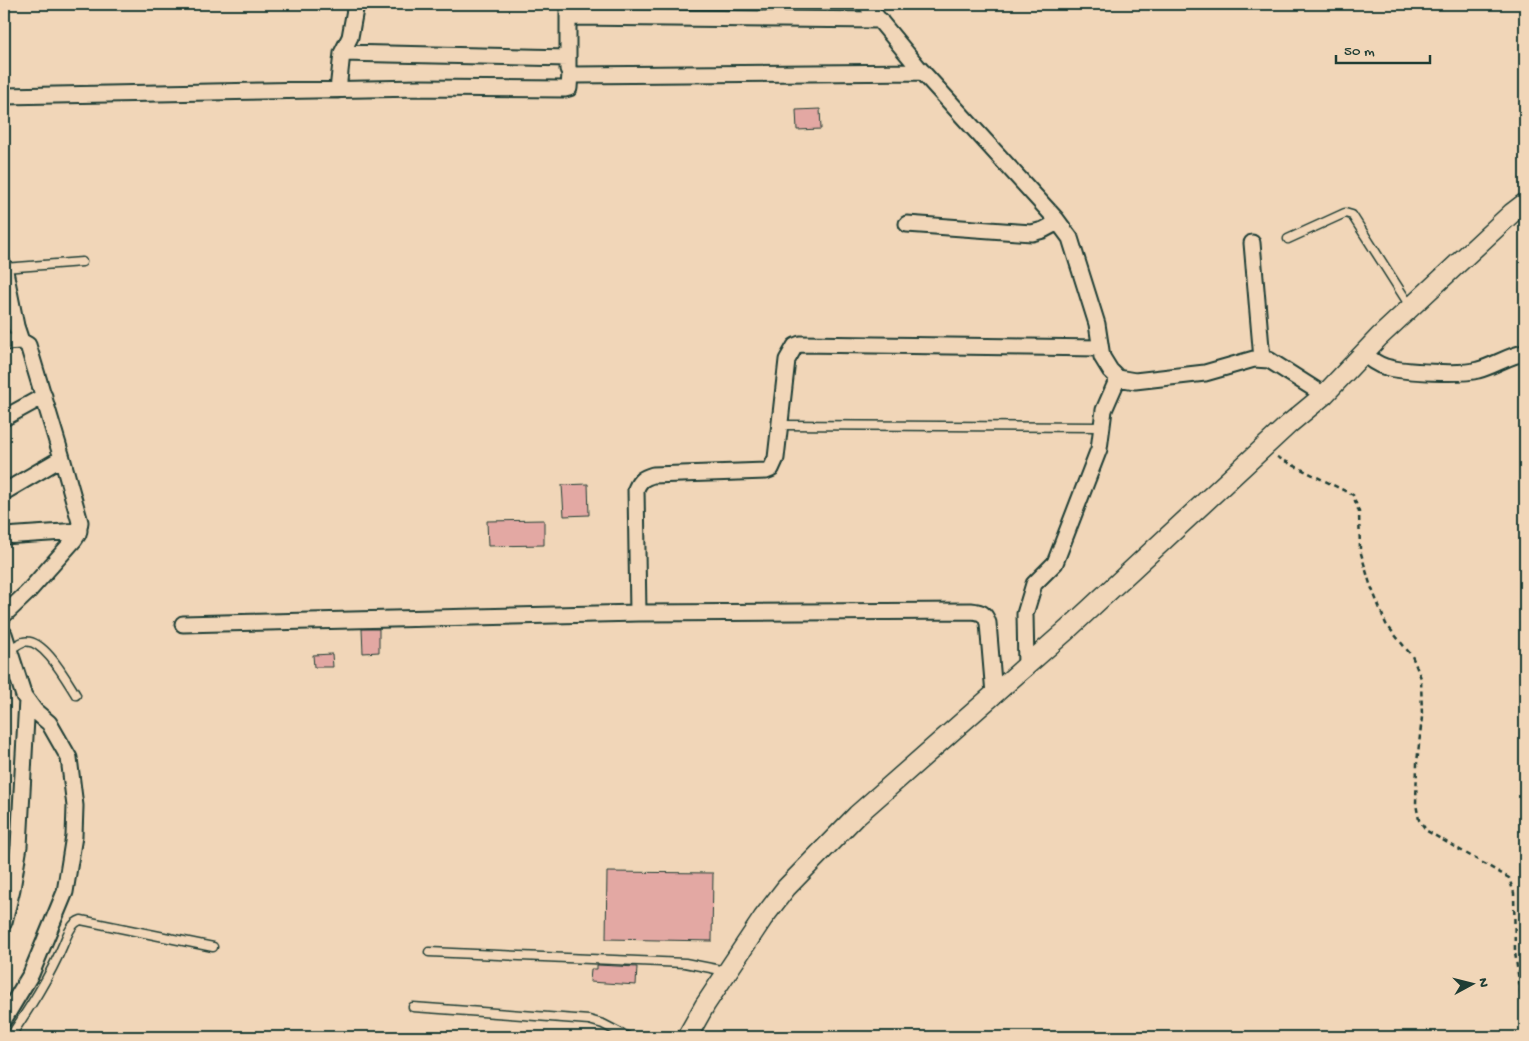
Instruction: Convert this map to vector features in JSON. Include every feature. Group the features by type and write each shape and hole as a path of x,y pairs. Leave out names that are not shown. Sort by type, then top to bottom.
{"street":[{"path":"338,90 342,53 350,36 356,4"},
{"path":"866,4 923,72 1058,222 1070,238 1097,324 1102,357 1110,370 1118,378 1135,381 1205,373 1254,359 1270,360 1324,395"},
{"path":"4,96 420,88 565,89 570,84 568,10 880,20"},
{"path":"342,53 569,66"},
{"path":"569,66 575,75 923,72"},
{"path":"687,1037 705,1005 763,918 786,888 857,815 1026,666 1289,424 1324,395 1362,354 1411,307 1525,203"},
{"path":"907,224 1032,233 1043,230 1058,222"},
{"path":"1252,243 1262,360"},
{"path":"4,267 16,326 21,341"},
{"path":"4,342 21,341 28,345 80,522 79,530 74,540 27,593 4,615"},
{"path":"638,613 636,489 639,482 653,475 766,471 771,469 776,458 787,360 795,346 800,344 1100,348"},
{"path":"1362,354 1376,364 1385,367 1407,371 1440,372 1477,371 1525,353"},
{"path":"1026,666 1025,614 1034,584 1055,563 1099,448 1104,410 1118,378"},
{"path":"4,418 44,396"},
{"path":"4,492 62,458"},
{"path":"4,536 79,530"},
{"path":"183,624 638,613 971,610 981,612 986,616 988,623 994,694"},
{"path":"4,634 24,696 35,711 49,723 69,758 75,806 74,836 65,892 31,974 4,1019"},
{"path":"4,922 19,846 27,700"}],"lane":[{"path":"1288,239 1345,213 1352,215 1411,307"},
{"path":"4,267 82,262"},
{"path":"780,425 1102,427"},
{"path":"10,650 23,642 37,644 55,663 76,695"},
{"path":"10,1037 40,993 68,933 77,921 80,920 213,947"},
{"path":"429,952 685,963 728,971"},
{"path":"413,1006 588,1020 603,1024 628,1037"}],"path":[{"path":"1262,450 1353,496 1359,512 1360,550 1370,584 1386,624 1412,656 1421,678 1422,717 1417,762 1416,804 1419,820 1427,831 1509,878 1514,893 1515,952 1525,1025"}],"building":[{"path":"820,109 821,129 797,130 796,110"},
{"path":"588,484 589,515 564,516 562,485"},
{"path":"544,520 544,545 488,546 487,521"},
{"path":"362,629 379,629 379,652 363,653"},
{"path":"332,654 333,667 314,667 313,655"},
{"path":"607,872 713,873 712,941 606,939"},
{"path":"597,965 637,967 636,985 590,982 591,969 597,969"}]}
